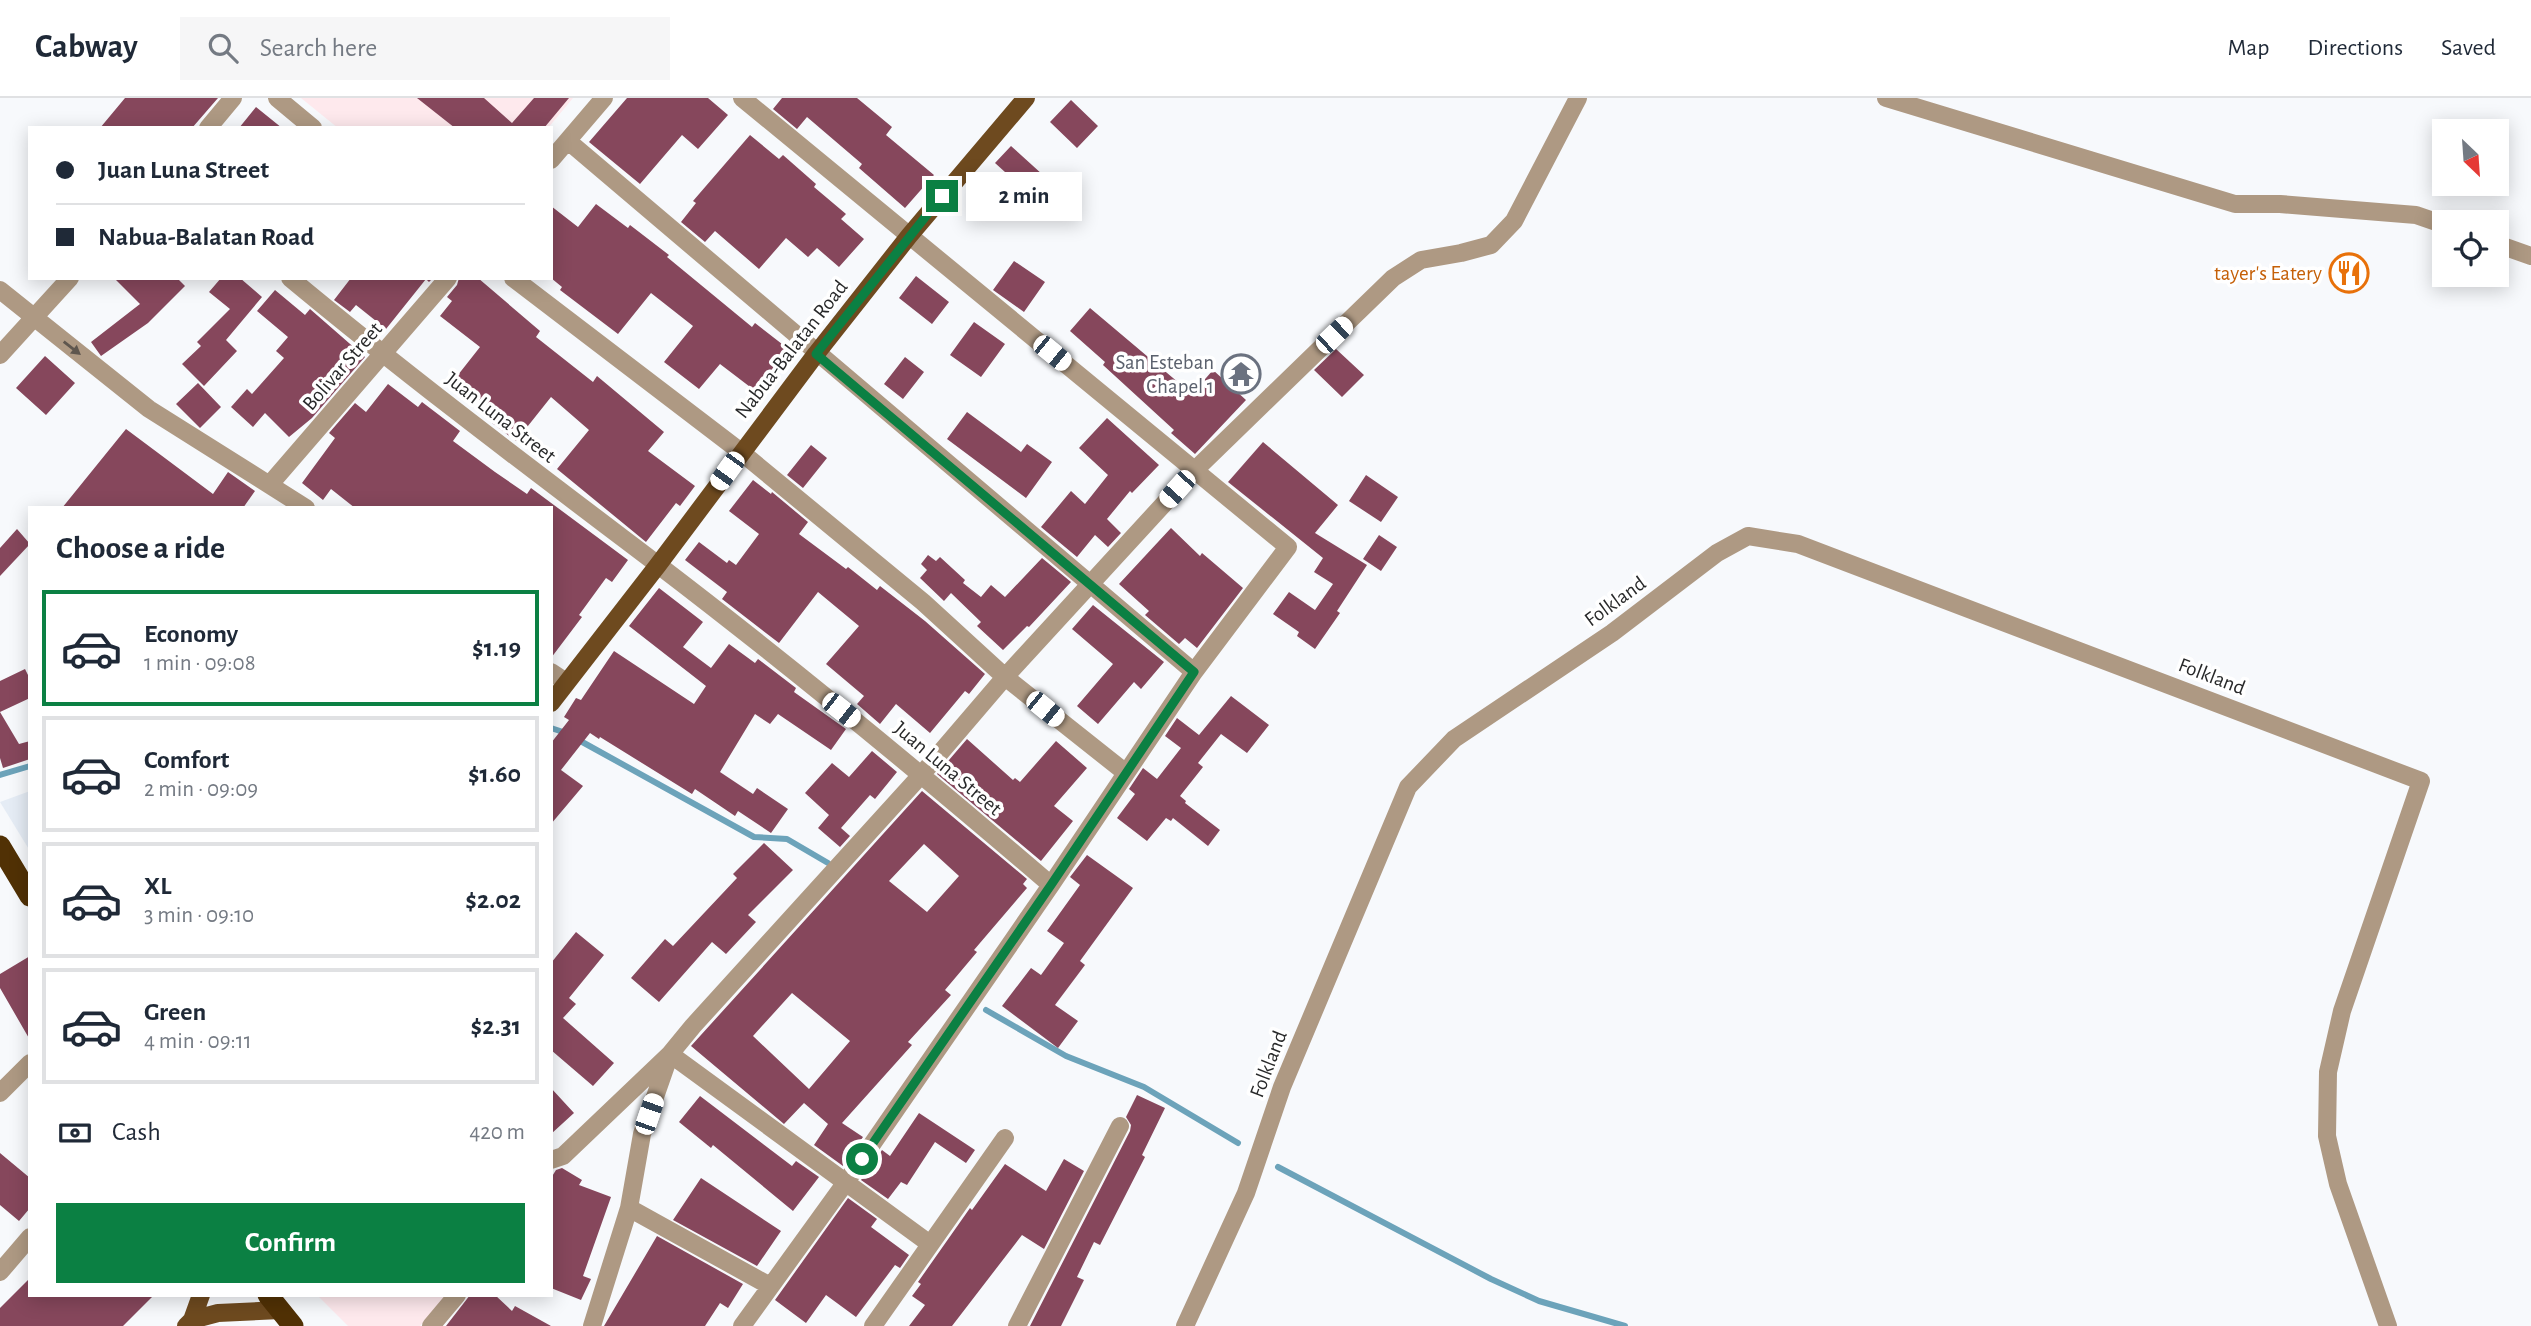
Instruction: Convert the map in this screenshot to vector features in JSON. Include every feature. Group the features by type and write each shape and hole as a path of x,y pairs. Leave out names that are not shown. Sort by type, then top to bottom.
{"highway":[{"path":"0,846 28,893"}],"main road":[{"name":"Nabua-Balatan Road","path":"553,696 559,677 658,565 816,354 909,236 1026,98"},
{"path":"190,1323 200,1297"},
{"path":"190,1323 218,1313 280,1311"}],"street":[{"path":"210,126 233,98"},
{"path":"276,98 311,126"},
{"path":"553,158 604,98"},
{"path":"742,98 1288,547 1194,672 846,1182 742,1326"},
{"path":"553,1159 563,1156 670,1054 922,774 1005,677 1195,470 1393,278 1421,260 1461,254 1491,245 1514,221 1578,98"},
{"path":"1886,98 2235,204 2280,204 2416,215 2432,221"},
{"path":"568,141 1194,672"},
{"path":"2509,248 2531,256"},
{"path":"0,355 68,280"},
{"name":"Juan Luna Street","path":"292,280 381,354 658,565 922,774 1051,885"},
{"name":"Bolivar Street","path":"271,483 446,280"},
{"path":"516,280 741,452 923,602 1005,677 1126,773"},
{"path":"0,290 149,409 271,483 303,506"},
{"name":"Folkland","path":"1185,1326 1246,1193 1282,1087 1408,787 1454,738 1612,632 1717,553 1748,536 1798,544 2421,781 2342,1011 2328,1072 2327,1136 2337,1184 2388,1326"},
{"path":"670,1054 930,1244"},
{"path":"592,1326 629,1208 642,1134 670,1054"},
{"path":"0,1093 28,1065"},
{"path":"1017,1326 1120,1126"},
{"path":"873,1326 1005,1138"},
{"path":"629,1208 769,1286"},
{"path":"0,1272 28,1239"},
{"path":"431,1326 455,1297"}],"shaded area":[{"path":"301,98 573,98 550,126 336,126"},
{"path":"28,792 28,848 0,802"},
{"path":"319,1297 445,1297 420,1326 348,1326"}],"building":[{"path":"125,98 218,98 194,126 102,126"},
{"path":"417,98 484,98 512,123 534,98 569,98 546,126 452,126"},
{"path":"627,98 708,98 728,115 698,149 682,135 640,184 589,142"},
{"path":"782,98 857,98 892,127 886,135 934,175 905,208 859,168 862,164 807,117 797,129 773,109"},
{"path":"1071,100 1098,126 1077,148 1050,122"},
{"path":"256,107 280,126 241,126"},
{"path":"750,135 779,159 783,155 816,184 814,187 846,214 841,219 864,239 839,267 817,248 808,257 786,238 759,269 715,231 705,242 681,222 696,203 693,201"},
{"path":"1011,146 1043,175 1027,192 995,163"},
{"path":"596,204 628,228 630,225 669,255 667,257 752,327 755,323 791,351 758,393 720,364 699,389 664,362 693,326 651,293 618,334 560,290 562,287 553,280 553,208 578,227"},
{"path":"1014,261 1045,282 1024,312 993,290"},
{"path":"916,276 949,302 932,324 899,298"},
{"path":"116,280 179,280 185,286 148,323 101,356 91,342 140,304"},
{"path":"219,280 242,280 262,297 226,340 237,351 204,386 182,364 201,346 197,342 230,309 209,292"},
{"path":"349,280 425,280 386,329 356,305 350,312 334,300"},
{"path":"458,280 480,280 540,331 536,337 593,382 597,376 664,432 648,451 695,486 680,506 676,503 646,542 557,469 589,430 551,397 516,441 492,423 498,415 454,380 480,347 440,316 452,301 447,297"},
{"path":"275,290 305,315 310,309 365,357 312,418 289,437 265,413 253,427 231,407 247,389 252,394 284,358 276,351 288,337 257,311"},
{"path":"1090,308 1192,394 1213,370 1246,400 1195,454 1171,433 1174,430 1103,365 1105,362 1070,331"},
{"path":"974,322 1005,344 981,377 950,355"},
{"path":"1336,349 1364,375 1342,397 1314,370"},
{"path":"45,356 75,383 46,415 16,388"},
{"path":"905,357 924,372 903,399 884,384"},
{"path":"198,383 221,407 200,428 176,404"},
{"path":"388,384 418,407 422,402 460,431 453,441 527,494 531,488 628,560 612,582 606,578 579,615 582,617 553,655 553,506 352,506 331,489 323,500 302,483 335,438 329,433 355,403 366,412"},
{"path":"967,412 1021,452 1027,444 1052,462 1026,498 947,439"},
{"path":"1107,418 1159,465 1132,493 1130,491 1107,519 1121,533 1108,547 1095,535 1077,557 1041,527 1071,491 1085,504 1108,475 1079,448"},
{"path":"126,429 213,494 228,472 255,491 244,506 64,506"},
{"path":"1263,442 1338,505 1315,533 1367,565 1337,611 1340,613 1315,649 1297,636 1299,632 1273,614 1289,592 1315,610 1333,584 1314,572 1323,558 1228,482"},
{"path":"811,445 827,458 803,488 787,475"},
{"path":"1366,475 1398,497 1381,522 1349,501"},
{"path":"753,480 808,522 799,534 877,590 880,586 985,674 969,694 965,691 930,733 896,704 880,724 857,704 864,696 826,664 859,626 818,592 779,643 722,599 727,592 685,560 699,542 727,563 729,560 736,565 759,534 729,511"},
{"path":"1171,528 1200,556 1202,553 1243,588 1197,648 1185,638 1179,644 1145,615 1149,611 1119,584"},
{"path":"17,529 28,542 28,546 0,576 0,548"},
{"path":"1379,535 1397,547 1381,571 1363,559"},
{"path":"928,555 936,561 940,557 965,580 963,583 981,597 991,585 1005,597 1042,558 1071,582 1029,627 1003,650 977,626 981,622 951,593 944,601 920,578 927,570 921,564"},
{"path":"659,588 703,622 683,647 711,668 729,644 755,663 758,659 796,688 794,692 846,729 831,750 778,714 770,724 755,714 720,772 753,794 757,788 788,809 771,833 738,811 735,816 695,789 692,794 590,733 561,770 583,786 553,822 553,740 569,720 564,717 576,698 581,700 614,651 694,704 706,686 629,626"},
{"path":"1093,605 1164,662 1141,689 1134,682 1098,724 1077,706 1113,664 1072,629"},
{"path":"25,669 28,675 28,699 0,712 0,681"},
{"path":"1231,696 1269,725 1247,753 1221,734 1198,763 1203,767 1180,796 1220,830 1208,846 1173,818 1171,821 1166,818 1147,841 1117,818 1135,794 1129,789 1143,768 1157,779 1181,748 1165,736 1177,718 1199,735"},
{"path":"0,712 19,744 28,742 28,760 3,768 0,758"},
{"path":"967,739 1013,780 1015,778 1020,782 1056,741 1087,768 1054,806 1073,821 1041,861 937,774"},
{"path":"872,751 897,772 875,799 870,795 841,828 850,836 840,847 818,828 829,815 805,793 832,763 849,777"},
{"path":"922,791 1027,879 1023,884 1027,888 974,950 977,952 945,990 951,995 908,1042 912,1045 842,1123 863,1137 843,1166 814,1145 828,1124 804,1103 784,1124 691,1046","holes":["924,844 959,876 927,912 889,881","792,993 850,1041 809,1089 753,1036"]},
{"path":"764,843 793,870 748,915 756,922 726,954 712,942 659,1002 631,978 665,939 673,946 737,878 733,874"},
{"path":"1087,855 1133,888 1080,961 1085,965 1055,1005 1078,1021 1058,1048 1002,1006 1031,968 1041,975 1064,943 1047,931 1080,885 1070,877"},
{"path":"576,932 604,955 569,998 576,1004 563,1018 614,1063 593,1086 553,1052 553,961"},
{"path":"28,957 28,1037 0,988 0,974"},
{"path":"553,1090 574,1113 553,1132"},
{"path":"1137,1095 1165,1108 1142,1155 1145,1157 1100,1245 1094,1242 1077,1277 1084,1280 1061,1326 1030,1326 1130,1131 1131,1125 1126,1117"},
{"path":"700,1096 792,1166 796,1161 819,1177 793,1211 713,1145 711,1148 679,1122"},
{"path":"919,1113 975,1150 966,1163 935,1142 907,1185 901,1182 888,1199 861,1180 882,1150 890,1156"},
{"path":"0,1153 28,1176 28,1210 19,1221 0,1205"},
{"path":"1064,1159 1084,1171 1044,1249 1022,1235 952,1326 909,1326 925,1305 912,1296 921,1284 918,1282 1005,1164 1046,1191"},
{"path":"562,1168 582,1180 579,1185 611,1197 583,1276 591,1279 581,1300 553,1289 553,1175"},
{"path":"701,1178 781,1231 757,1266 673,1220"},
{"path":"848,1198 877,1219 871,1227 909,1255 900,1268 895,1265 856,1317 826,1295 806,1323 775,1300"},
{"path":"657,1236 743,1284 728,1308 720,1303 705,1326 604,1326"},
{"path":"28,1280 28,1297 152,1297 123,1326 0,1326 0,1308"},
{"path":"468,1297 497,1297 512,1311 515,1306 551,1326 446,1326"}],"waterway":[{"path":"553,729 566,733"},
{"path":"575,738 754,837 787,839 828,863"},
{"path":"0,775 28,767"},
{"path":"986,1010 1066,1056 1144,1087 1238,1143"},
{"path":"1278,1167 1491,1279 1539,1301 1625,1326"}],"place":[{"name":"tayer's Eatery","path":"2349,273"},
{"name":"San Esteban Chapel 1","path":"1241,374"}],"route":[{"path":"862,1159 1194,672 816,354 942,196"}]}
